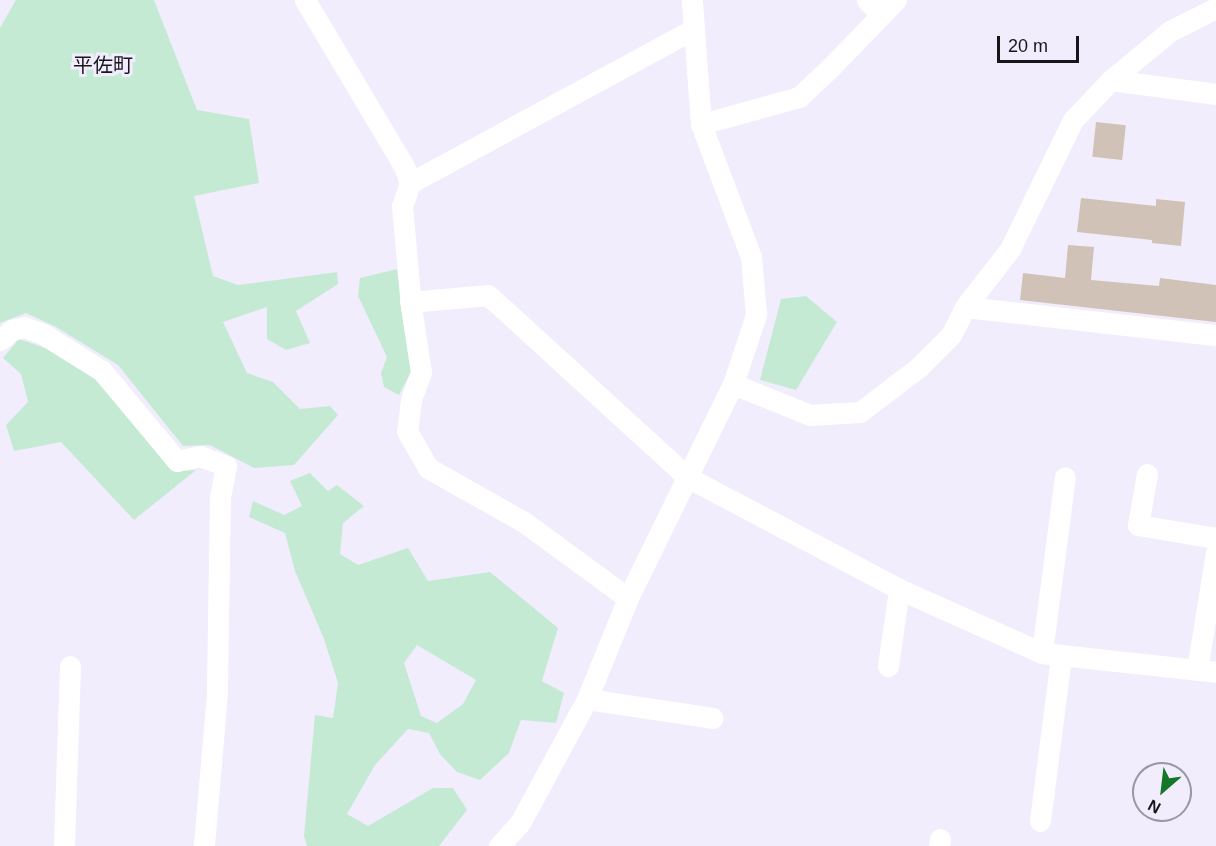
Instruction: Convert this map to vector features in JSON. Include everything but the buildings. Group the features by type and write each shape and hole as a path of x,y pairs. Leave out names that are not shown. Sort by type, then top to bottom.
{"street":[{"path":"305,0 398,156 410,183"},
{"path":"500,846 520,823 586,699 628,598 734,384 756,315 751,256 701,123 692,0"},
{"path":"701,123 799,97 881,5"},
{"path":"734,384 810,414 860,412 919,367 951,335 965,307 1010,249 1073,120 1111,80 1170,30 1211,5"},
{"path":"628,598 524,522 428,468 407,431 411,400 421,372 410,302 402,206 410,183 694,28"},
{"path":"1111,80 1216,94"},
{"path":"410,302 488,295 687,477 899,589 1052,654 1207,671 1216,553"},
{"path":"965,307 1216,335"},
{"path":"0,339 12,330 24,327 43,334 102,371 177,461 200,456 226,466 220,496 217,693 204,846"},
{"path":"1147,474 1138,525 1216,538"},
{"path":"1040,821 1065,477"},
{"path":"888,666 899,589"},
{"path":"64,846 70,666"},
{"path":"586,699 713,718"}],"green space":[{"path":"16,0 154,0 197,110 249,119 259,183 194,196 213,276 238,285 337,272 338,284 296,311 310,343 286,350 267,339 267,307 223,322 247,373 273,382 300,409 330,406 338,415 294,465 254,468 210,445 183,446 118,365 56,327 26,313 0,323 0,28"},
{"path":"397,269 412,370 399,395 384,387 381,373 387,357 358,296 360,278"},
{"path":"806,296 837,322 796,390 760,380 781,299"},
{"path":"19,339 51,350 98,380 173,471 196,470 134,520 61,442 14,451 6,425 28,402 21,374 3,358"},
{"path":"310,473 328,491 337,485 364,506 343,523 340,554 358,565 408,548 428,581 490,572 558,628 542,681 564,693 556,723 521,720 509,753 480,780 457,772 440,754 429,733 408,729 375,765 347,814 368,826 433,788 453,788 467,810 439,846 307,846 304,836 315,715 333,718 338,683 324,639 295,571 285,533 249,517 253,501 284,515 302,506 290,481","holes":["417,645 476,680 463,704 437,723 421,716 404,663"]}],"district":[{"name":"平佐町","path":"103,65"}]}
